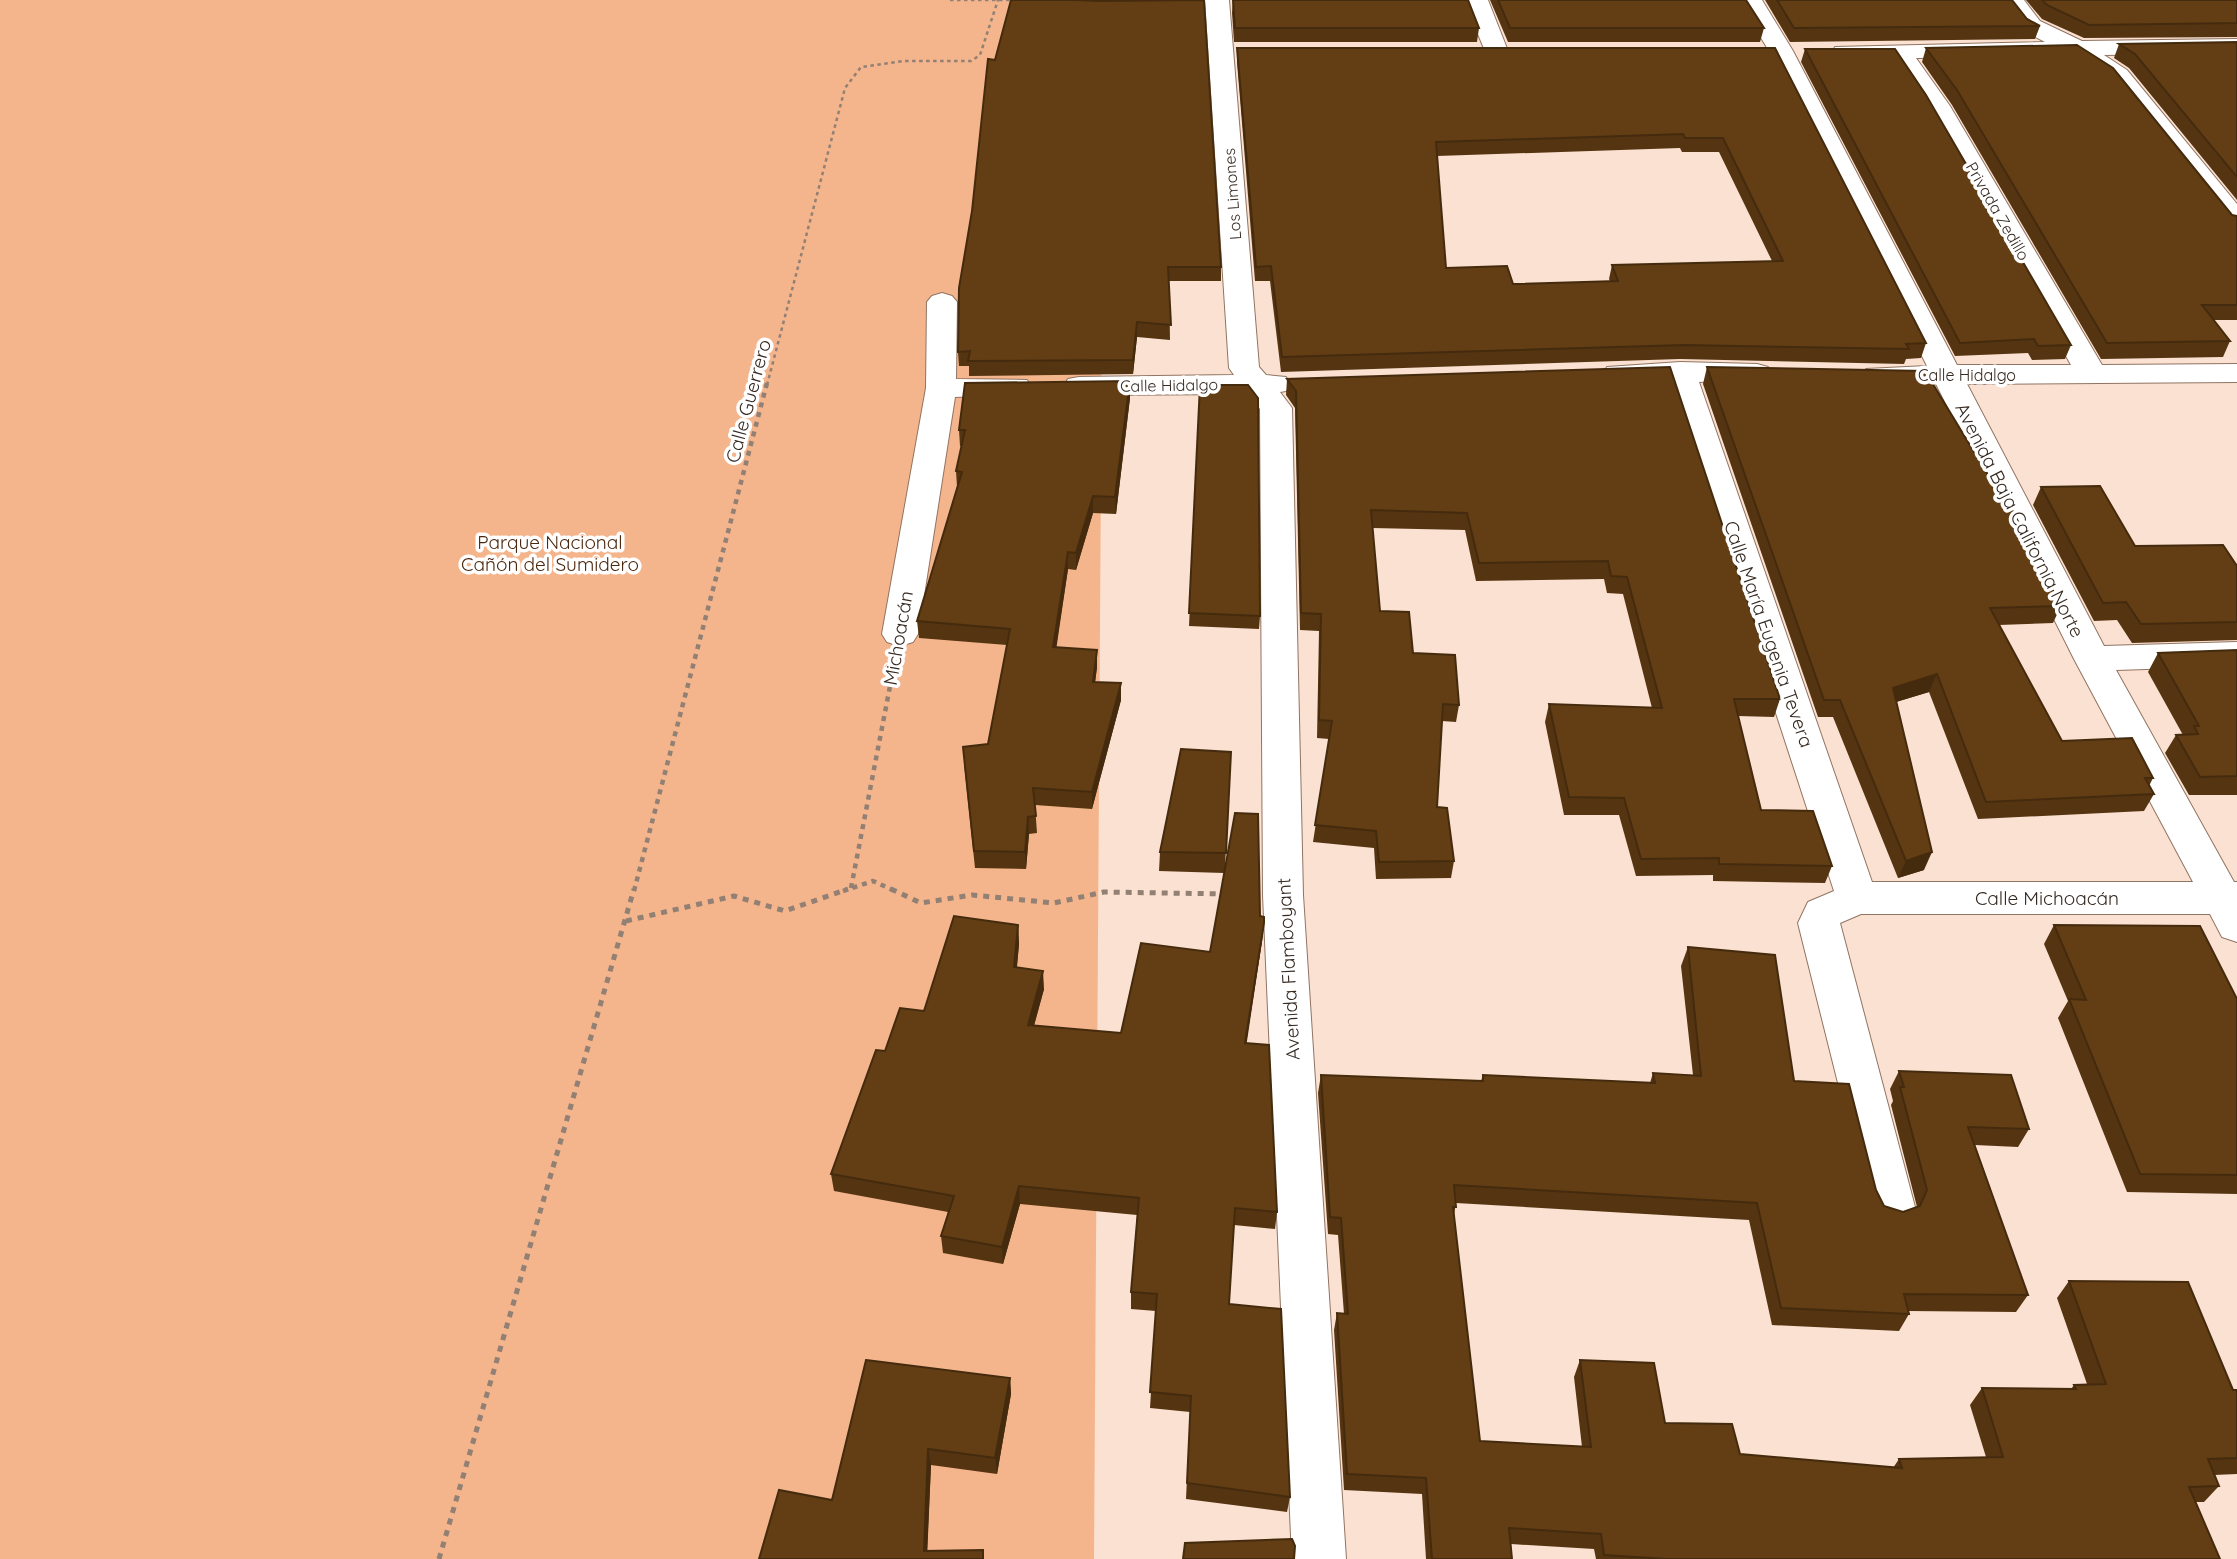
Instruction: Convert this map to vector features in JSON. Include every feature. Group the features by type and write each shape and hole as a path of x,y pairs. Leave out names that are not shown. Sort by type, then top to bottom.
{"street":[{"name":"Los Limones","path":"1217,0 1244,368 1257,384"},
{"path":"1476,0 1496,51"},
{"name":"Avenida Baja California Norte","path":"1750,0 1791,51 1945,377 2092,659 2232,908"},
{"path":"2012,0 2032,26 2075,47 2118,75 2237,222"},
{"path":"1791,51 1900,52 2237,46"},
{"path":"1469,51 1524,51"},
{"path":"1222,52 1250,52"},
{"name":"Privada Zedillo","path":"1900,52 1937,106 2092,373"},
{"name":"Michoacán","path":"900,634 941,388 942,302"},
{"path":"1584,374 1680,371 1792,373"},
{"name":"Calle María Eugenia Tevera","path":"1680,371 1857,898"},
{"name":"Calle Hidalgo","path":"1847,374 1945,377 2237,373"},
{"name":"Calle Hidalgo","path":"941,388 1298,383"},
{"name":"Avenida Flamboyant","path":"1257,384 1276,408 1283,895 1319,1559"},
{"path":"2092,659 2237,654"},
{"path":"1857,898 1823,913 1819,923 1892,1207"},
{"name":"Calle Michoacán","path":"1857,898 2232,908"}],"path":[{"path":"950,0 1026,0"},
{"name":"Calle Guerrero","path":"439,1559 626,921 845,88 861,67 904,61 971,61 980,55 998,0"},
{"path":"1067,0 1217,0"},
{"name":"Michoacán","path":"851,888 900,634"},
{"path":"626,921 734,896 785,911 873,881 921,903 972,895 1054,903 1104,892 1283,895"}],"green space":[{"name":"Parque Nacional Cañón del Sumidero","path":"0,0 1104,0 1094,1559 0,1559"}],"building":[{"path":"1011,0 1204,0 1221,267 1168,267 1171,325 1137,322 1133,360 968,361 970,351 958,352 959,288 972,211 988,59 995,60"},
{"path":"1233,0 1468,0 1479,28 1235,28"},
{"path":"1498,0 1746,0 1764,28 1510,28"},
{"path":"1777,0 2012,0 2027,19 2040,26 1794,28"},
{"path":"2042,0 2237,0 2237,23 2089,25"},
{"path":"2237,42 2237,177 2135,54 2119,44"},
{"path":"2077,45 2113,68 2232,215 2237,216 2237,305 2202,305 2230,341 2107,343 1957,90 1926,48"},
{"path":"1237,48 1775,48 1926,343 1906,344 1909,349 1684,345 1282,357 1271,266 1256,267","holes":["1683,134 1685,138 1723,138 1783,261 1612,265 1618,281 1513,284 1507,266 1446,268 1436,142"]},
{"path":"1805,49 1895,49 1926,95 2071,345 2038,346 2034,339 1960,343"},
{"path":"1670,367 1780,699 1734,699 1761,810 1813,811 1832,866 1719,864 1719,858 1641,859 1624,798 1569,797 1549,704 1662,708 1627,577 1611,576 1608,561 1479,563 1467,513 1371,510 1380,611 1409,612 1413,653 1455,655 1459,705 1443,704 1437,807 1447,808 1454,861 1379,862 1376,831 1315,825 1332,721 1319,720 1321,614 1301,613 1296,391 1287,379"},
{"path":"1707,367 1925,371 1996,488 2001,488 2061,606 1990,608 2062,741 2132,738 2153,778 2145,778 2154,794 1986,802 1937,674 1893,688 1932,852 1906,861 1840,700 1824,700"},
{"path":"1130,381 1115,497 1093,496 1076,553 1068,552 1053,647 1097,650 1093,682 1121,683 1092,792 1033,788 1036,816 1028,817 1025,852 974,851 963,747 988,744 1010,629 917,621 962,472 956,471 965,430 959,430 965,383"},
{"path":"1200,385 1248,385 1258,398 1260,616 1189,613"},
{"path":"2100,486 2135,546 2223,545 2237,566 2237,622 2141,624 2126,602 2103,603 2041,487"},
{"path":"2237,650 2237,776 2200,777 2176,735 2198,734 2194,726 2199,726 2158,653"},
{"path":"1181,749 1231,752 1226,853 1160,852"},
{"path":"1235,813 1258,814 1260,916 1264,917 1264,923 1245,1043 1269,1045 1277,1212 1235,1208 1229,1304 1281,1309 1290,1497 1187,1483 1191,1396 1150,1392 1157,1294 1131,1292 1139,1198 1019,1186 1002,1247 941,1236 954,1196 831,1174 876,1050 885,1051 900,1008 924,1011 954,916 1018,925 1014,967 1043,971 1028,1025 1121,1033 1141,943 1210,952"},
{"path":"2054,925 2200,926 2237,999 2237,1175 2140,1174 2069,999 2086,1000"},
{"path":"1688,947 1775,955 1794,1081 1849,1084 1876,1190 1884,1206 1903,1212 1920,1206 1927,1190 1900,1087 1904,1087 1899,1071 2011,1075 2029,1129 1968,1127 2028,1295 1904,1294 1909,1314 1781,1308 1757,1203 1454,1185 1456,1207 1453,1207 1480,1441 1591,1447 1580,1360 1654,1363 1665,1423 1732,1424 1740,1454 1902,1468 1899,1459 2003,1457 1982,1388 2076,1389 2074,1385 2106,1384 2069,1281 2188,1282 2233,1390 2237,1390 2237,1458 2208,1459 2219,1486 2189,1487 2220,1559 1666,1559 1604,1555 1601,1534 1509,1528 1512,1559 1432,1559 1426,1478 1347,1474 1337,1313 1348,1314 1341,1218 1330,1217 1321,1075 1483,1081 1483,1075 1655,1083 1653,1073 1701,1076"},
{"path":"866,1360 1010,1378 995,1458 928,1449 924,1551 983,1550 983,1559 759,1559 779,1490 832,1500"},
{"path":"1292,1539 1295,1546 1294,1559 1183,1559 1185,1543"}]}
